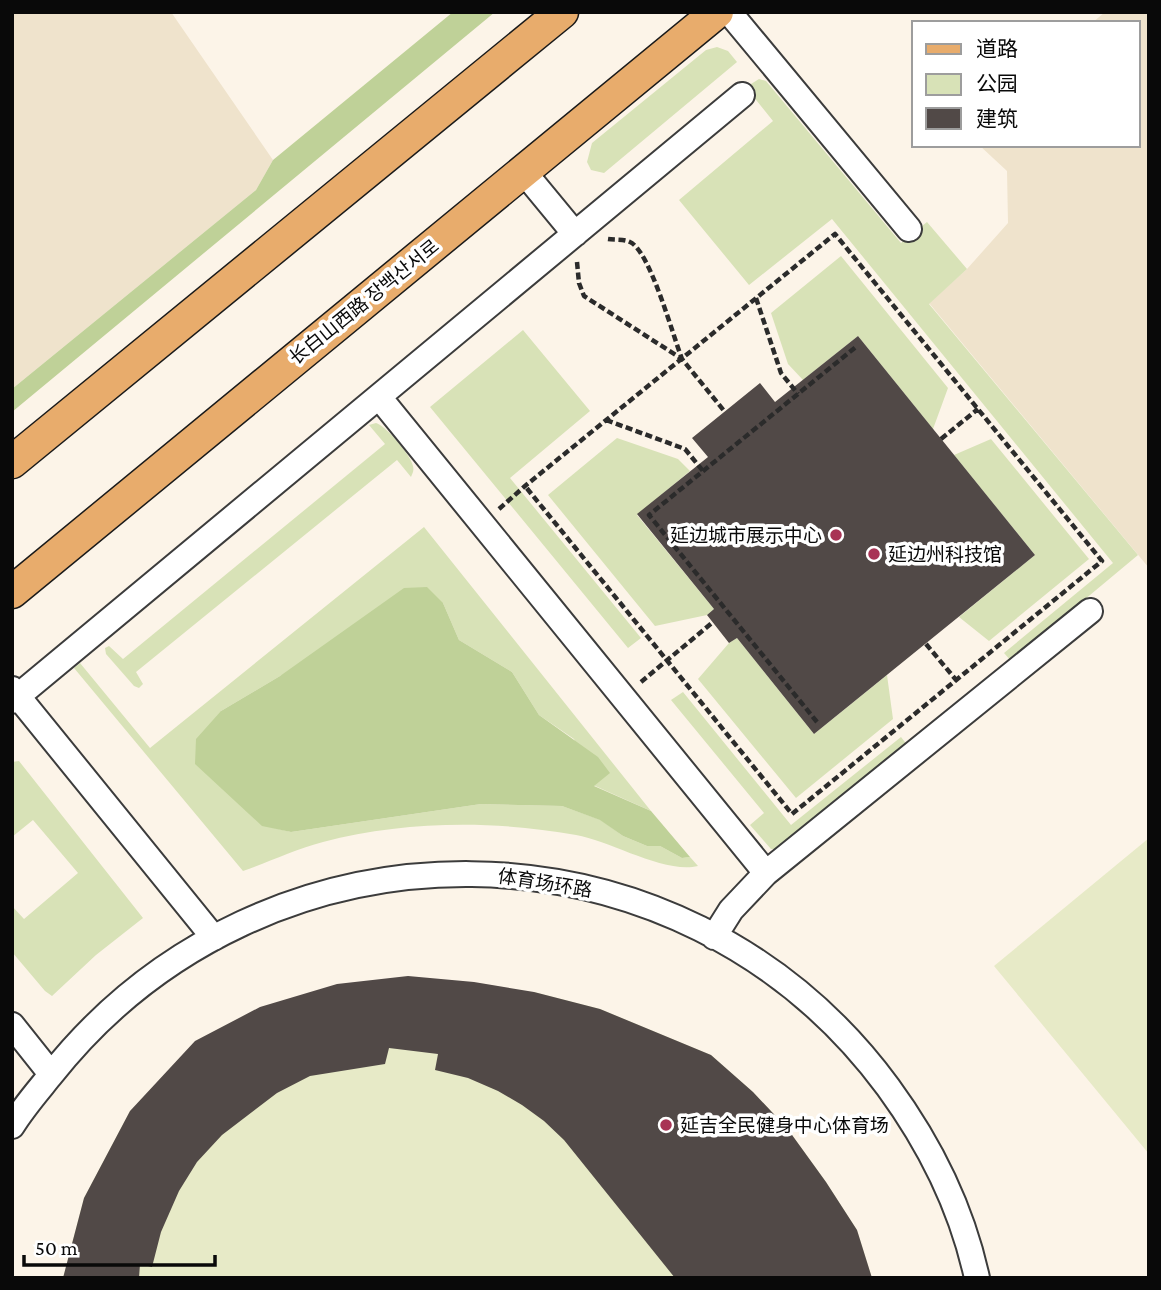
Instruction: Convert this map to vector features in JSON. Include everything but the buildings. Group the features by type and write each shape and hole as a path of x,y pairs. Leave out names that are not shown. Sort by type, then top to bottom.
{"main road":[{"path":"12,463 562,12"},
{"name":"长白山西路 장백산서로","path":"12,592 717,12"}],"street":[{"path":"729,12 909,229"},
{"path":"214,937 14,695 379,397 742,95"},
{"path":"523,171 575,233"},
{"path":"379,397 766,873"},
{"path":"714,937 731,910 766,873 1090,611"},
{"name":"体育场环路","path":"12,1126 71,1047 124,997 182,954 255,916 342,888 432,874 523,877 568,884 656,909 714,937 776,975 812,1003 875,1069 908,1115 946,1185 963,1228 977,1278"},
{"path":"12,1025 51,1074"}],"path":[{"path":"682,359 650,267 639,250 630,242 575,233 579,283 584,296 682,359 725,412"},
{"path":"482,524 525,486 835,234 1102,561 792,814 525,486"},
{"path":"756,298 781,373 798,394"},
{"path":"817,722 649,515 857,346"},
{"path":"941,439 978,409"},
{"path":"606,420 685,449 703,471"},
{"path":"623,696 713,622"},
{"path":"926,644 975,704"}],"shaded area":[{"path":"12,12 171,12 273,160 256,190 12,389"},
{"path":"1105,12 1149,12 1149,568 929,303 967,269 1008,223 1007,171 981,147 1140,147 1140,21 1094,21"}],"green space":[{"path":"453,12 495,12 12,412 12,389 256,190 273,160"},
{"path":"717,47 728,51 737,62 604,173 591,170 587,162 592,143 706,50"},
{"path":"759,79 766,81 901,243 927,222 967,269 929,304 1138,555 1011,661 1004,653 1113,563 832,219 749,285 679,200 773,121 748,90 751,84"},
{"path":"841,256 948,388 933,429 858,336 803,380 788,364 771,313"},
{"path":"523,330 590,411 510,478 641,638 628,648 430,407"},
{"path":"376,423 391,435 408,455 413,468 411,477 397,460 136,672 143,684 139,688 134,686 106,654 105,648 109,646 123,659 385,444 369,425"},
{"path":"617,438 678,459 690,471 637,515 714,609 707,615 655,626 548,495"},
{"path":"991,439 1089,559 989,641 959,617 1035,555 954,455"},
{"path":"424,527 651,811 593,785 574,739 539,715 512,672 459,640 443,603 280,676 221,711 262,825 291,832 481,804 562,806 601,820 623,836 647,846 660,846 682,858 690,857 698,866 684,867 654,861 576,835 513,827 449,825 354,835 313,845 243,871 74,668 80,663 150,748"},
{"path":"427,587 443,603 459,640 512,672 539,715 598,757 610,773 594,786 651,811 690,857 682,858 660,846 647,846 623,836 600,820 562,806 481,804 291,832 262,826 195,764 196,739 221,711 280,676 404,588"},
{"path":"737,638 814,734 887,675 893,719 796,798 698,679 729,643"},
{"path":"683,692 791,825 901,737 908,746 780,849 771,849 750,825 764,813 671,700"},
{"path":"19,761 143,918 96,955 52,996 12,952 12,906 24,919 78,873 33,820 12,837 12,762"},
{"path":"1149,838 1149,1154 994,966"},
{"path":"534,992 600,1009 711,1055 753,1092 787,1128 826,1182 857,1230 872,1278 63,1278 84,1198 130,1111"}],"place":[{"name":"延边城市展示中心","path":"836,535"},
{"name":"延边州科技馆","path":"874,554"},
{"name":"延吉全民健身中心体育场","path":"666,1125"}]}
